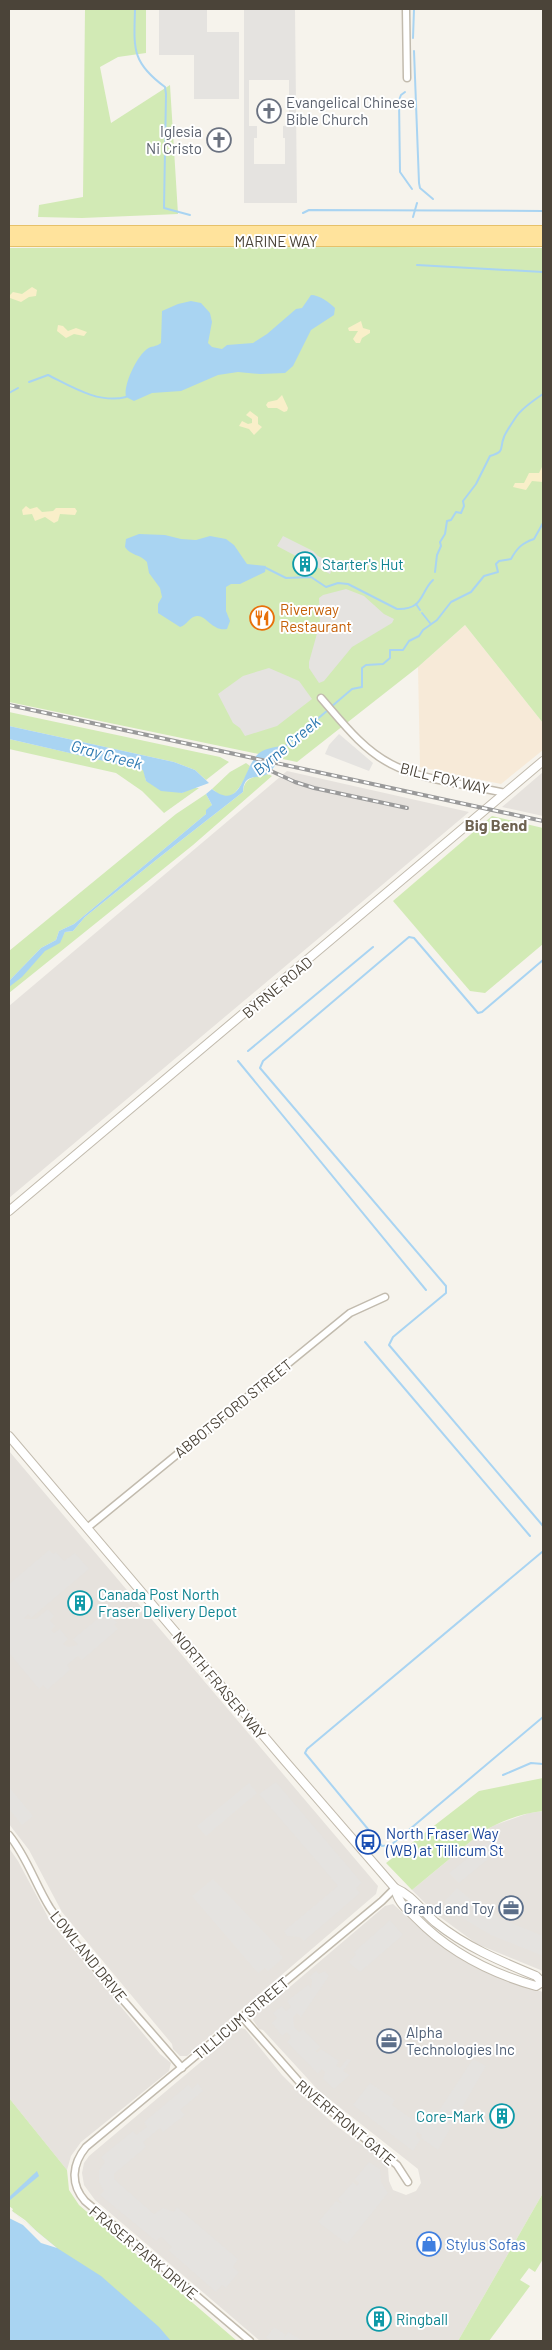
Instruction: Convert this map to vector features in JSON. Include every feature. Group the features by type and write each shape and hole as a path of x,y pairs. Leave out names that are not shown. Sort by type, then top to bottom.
{"main road":[{"name":"MARINE WAY","path":"9,231 543,231"},
{"name":"MARINE WAY","path":"9,241 543,242"}],"street":[{"path":"406,9 407,78"},
{"name":"BILL FOX WAY","path":"321,698 368,748 403,770 506,793"},
{"name":"BYRNE ROAD","path":"9,1211 543,761"},
{"name":"ABBOTSFORD STREET","path":"87,1528 350,1313 385,1297"},
{"name":"NORTH FRASER WAY","path":"9,1436 395,1888 405,1892 434,1921 468,1946 536,1976 543,1982 536,1986 521,1982 455,1952 430,1933 397,1899 395,1888"},
{"name":"LOWLAND DRIVE","path":"9,1835 30,1866 50,1908 86,1954 182,2068"},
{"name":"TILLICUM STREET","path":"86,2147 243,2018 395,1888"},
{"name":"RIVERFRONT GATE","path":"243,2018 309,2093 398,2165 408,2182"},
{"name":"FRASER PARK DRIVE","path":"86,2147 80,2154 74,2169 76,2188 84,2201 250,2341"}],"shaded area":[{"path":"159,9 207,9 207,32 239,32 239,99 194,99 194,55 159,55"},
{"path":"244,9 295,9 297,203 244,203","holes":["249,80 289,80 289,125 283,126 285,164 254,164 254,138 257,138 257,126 249,126"]},
{"path":"283,536 334,564 330,574 277,546"},
{"path":"346,589 364,596 384,614 394,619 392,623 352,647 324,681 319,683 309,668 309,662 320,623 319,598 323,595"},
{"path":"465,625 543,723 543,750 501,784 420,767 418,667"},
{"path":"269,668 299,681 312,699 277,726 245,736 240,728 233,723 218,694 243,676"},
{"path":"339,734 373,763 369,771 325,754 329,745"},
{"path":"287,771 469,812 9,1198 9,1006"},
{"path":"543,772 543,816 502,807"},
{"path":"9,1451 378,1886 376,1894 187,2056 180,2056 173,2049 172,2044 62,1912 29,1850 9,1824"},
{"path":"49,1550 53,1554 56,1552 64,1561 75,1553 89,1569 31,1618 28,1614 24,1619 36,1619 48,1609 54,1616 50,1620 55,1626 51,1630 54,1633 60,1629 68,1639 63,1644 68,1647 78,1645 73,1639 107,1611 117,1623 114,1625 118,1629 82,1660 78,1656 67,1665 70,1670 47,1690 43,1685 39,1689 9,1653 9,1584"},
{"path":"276,1782 362,1883 356,1888 360,1893 304,1941 300,1937 287,1936 284,1931 338,1886 259,1794"},
{"path":"249,1783 257,1793 206,1836 197,1826"},
{"path":"9,1787 33,1816 22,1825 9,1809"},
{"path":"543,1811 543,1971 477,1944 436,1914 412,1890 482,1832 495,1825 529,1813"},
{"path":"494,1837 503,1847 459,1883 449,1873"},
{"path":"9,1848 50,1921 160,2054 171,2063 169,2071 81,2142 71,2156 67,2170 9,2098"},
{"path":"213,1879 281,1950 279,1953 283,1958 268,1971 265,1968 258,1973 192,1896"},
{"path":"457,1888 475,1903 501,1919 543,1936 543,1956 491,1935 464,1919 444,1902"},
{"path":"393,1904 425,1933 465,1962 509,1982 543,1992 543,2193 458,2341 260,2341 95,2200 84,2185 82,2173 84,2163 89,2156 228,2039 230,2034 241,2028 245,2029 282,2075 303,2096 334,2124 385,2162 393,2190 406,2195 416,2191 421,2183 418,2169 319,2091 263,2030 259,2029 253,2020 255,2013 265,2008 385,1906"},
{"path":"390,1920 403,1935 360,1972 348,1962 356,1955 354,1952"},
{"path":"316,1971 319,1974 325,1971 329,1976 301,2017 297,2013 293,2017 294,2027 299,2032 303,2029 320,2047 316,2051 317,2053 321,2049 339,2061 336,2066 340,2068 347,2059 351,2060 343,2071 350,2075 334,2089 323,2079 325,2072 322,2069 318,2074 287,2042 291,2037 287,2032 282,2036 272,2023 277,2018 273,2013 282,2006 286,2011 291,2007 287,2001 308,1985 311,1988 312,1980 309,1977"},
{"path":"473,2059 486,2066 438,2150 421,2138 422,2135 417,2132 416,2136 420,2140 413,2151 353,2105 370,2083 395,2100 392,2105 413,2120 418,2114 432,2121"},
{"path":"198,2083 203,2091 180,2110 185,2115 163,2132 160,2128 143,2142 146,2147 114,2174 114,2179 154,2214 163,2208 174,2212 177,2207 238,2259 233,2267 239,2272 226,2288 222,2285 216,2292 168,2250 172,2247 161,2237 156,2241 100,2195 104,2191 99,2182 99,2170 105,2162 101,2157 133,2131 136,2135 147,2127 144,2122 188,2085 192,2089"},
{"path":"369,2162 380,2169 381,2182 388,2193 347,2244 318,2222 336,2201 342,2204 338,2199 353,2182 357,2186 359,2183 355,2179"},
{"path":"274,2327 285,2334 284,2338 288,2332 303,2341 272,2341 266,2338"}],"green space":[{"path":"85,9 146,9 146,53 118,57 100,67 111,123 170,85 178,214 82,218 38,217 39,205 83,197"},
{"path":"9,248 543,248 543,723 465,625 418,667 297,762 9,702"},
{"path":"9,712 220,757 229,762 206,780 195,770 174,762 9,726"},
{"path":"9,739 144,770 146,781 182,793 191,788 199,788 164,813 142,791 116,773 9,749"},
{"path":"246,763 250,766 246,775 240,787 231,796 222,797 212,789 230,772"},
{"path":"268,774 272,776 193,845 9,993 9,986 45,950 58,942 65,932 73,931 85,917 243,792 248,780"},
{"path":"206,794 212,805 206,814 74,924 59,931 56,940 41,948 9,981 9,951 176,814"},
{"path":"492,816 543,828 543,944 485,993 470,991 393,901"},
{"path":"543,1778 543,1811 512,1818 482,1832 412,1890 386,1863 479,1791"},
{"path":"9,2098 67,2170 69,2190 79,2205 237,2341 149,2341 25,2220 9,2209"},
{"path":"543,2193 543,2259 535,2272 529,2268 520,2280 530,2286 489,2341 458,2341"}],"sand":[{"path":"32,287 37,290 36,296 29,297 21,302 10,298 13,292 22,294"},
{"path":"361,321 363,328 370,330 370,333 362,338 360,343 356,343 353,339 358,331 349,331 348,328"},
{"path":"58,325 63,326 68,331 76,328 87,332 84,336 74,334 66,338 57,331"},
{"path":"282,395 288,408 287,411 268,408 266,405 268,402 277,400"},
{"path":"250,411 258,417 258,424 262,427 254,435 249,429 239,426 242,421 248,424 252,423 252,419 246,415"},
{"path":"543,465 543,482 532,481 526,490 513,487 515,483 524,483 529,473 539,473"},
{"path":"26,506 30,509 37,507 42,512 53,511 56,508 75,508 77,511 75,515 60,514 58,521 54,523 45,517 35,521 32,514 23,515 22,510"}],"water":[{"path":"311,295 327,301 333,306 335,308 334,315 311,330 293,366 285,373 260,374 238,372 218,375 181,391 152,393 134,401 126,397 129,378 139,358 147,349 161,343 162,311 191,301 201,303 210,313 212,322 208,343 212,347 222,349 227,345 253,343 267,334 296,309 302,308"},
{"path":"139,534 165,535 196,540 210,536 226,539 234,545 247,564 266,566 265,572 240,584 231,584 226,587 226,611 230,621 227,629 218,628 200,616 192,617 180,627 158,613 158,604 162,597 160,588 149,573 147,562 125,547 126,539"},
{"name":"Gray Creek","path":"9,726 174,762 195,770 209,783 182,793 161,791 146,781 143,770 9,739"},
{"path":"282,746 283,753 269,773 246,781 243,792 85,917 73,931 65,932 60,943 45,951 22,977 9,987 9,981 41,948 56,940 59,931 74,924 206,814 206,810 212,805 206,794 212,789 222,795 229,796 240,786 252,762 259,753"},
{"path":"37,2171 39,2176 9,2201 9,2197"},
{"path":"9,2209 57,2248 101,2276 159,2327 171,2341 9,2341"}],"pier":[{"path":"9,2206 13,2209 12,2211 57,2248 41,2243 23,2225 9,2218"}],"waterway":[{"path":"135,9 134,34 140,62 165,87 164,208 190,215"},
{"path":"413,38 414,9"},
{"path":"414,51 419,183 420,188 433,199"},
{"path":"405,92 399,100 400,172 412,189"},
{"path":"413,217 417,203"},
{"path":"303,213 309,210 543,211"},
{"path":"417,265 543,272"},
{"path":"29,382 48,375 76,389 96,396 116,399 126,397"},
{"path":"9,393 18,388"},
{"path":"435,572 437,555 441,546 440,542 445,534 447,521 451,520 456,512 461,513 464,506 463,501 476,484 490,456 500,451 505,435 519,414 528,404 543,394"},
{"name":"Byrne Creek","path":"331,707 352,689 362,687 362,668 366,665 383,664 390,658 390,650 403,650 409,641 419,636 423,630 437,620 451,602 471,592 484,576 498,572 496,564 499,561 511,559 520,546 534,539 543,523"},
{"path":"266,568 286,578 311,577 326,587 338,583 348,584 397,609 406,609 417,603 433,580"},
{"path":"416,604 420,610"},
{"path":"422,613 430,623"},
{"name":"Byrne Creek","path":"282,749 328,710"},
{"path":"543,960 482,1012 478,1013 414,938 409,937 263,1061 260,1068 446,1286 446,1293 393,1337 389,1345 543,1526"},
{"path":"248,1051 373,947"},
{"path":"238,1061 426,1290"},
{"path":"365,1342 530,1536"},
{"path":"542,1552 307,1749 305,1753 382,1846 391,1845 543,1717"},
{"path":"503,1775 531,1763 543,1764"}],"railway":[{"path":"9,705 543,821"},
{"path":"258,765 295,782 314,788 407,808"}],"place":[{"name":"Evangelical Chinese Bible Church","path":"269,111"},
{"name":"Iglesia Ni Cristo","path":"219,140"},
{"name":"Starter's Hut","path":"305,564"},
{"name":"Riverway Restaurant","path":"262,618"},
{"name":"Canada Post North Fraser Delivery Depot","path":"80,1603"},
{"name":"North Fraser Way (WB) at Tillicum St","path":"368,1842"},
{"name":"Grand and Toy","path":"511,1908"},
{"name":"Alpha Technologies Inc","path":"389,2041"},
{"name":"Core-Mark","path":"502,2116"},
{"name":"Stylus Sofas","path":"429,2244"},
{"name":"Ringball","path":"379,2319"}],"district":[{"name":"Big Bend","path":"496,824"}]}
